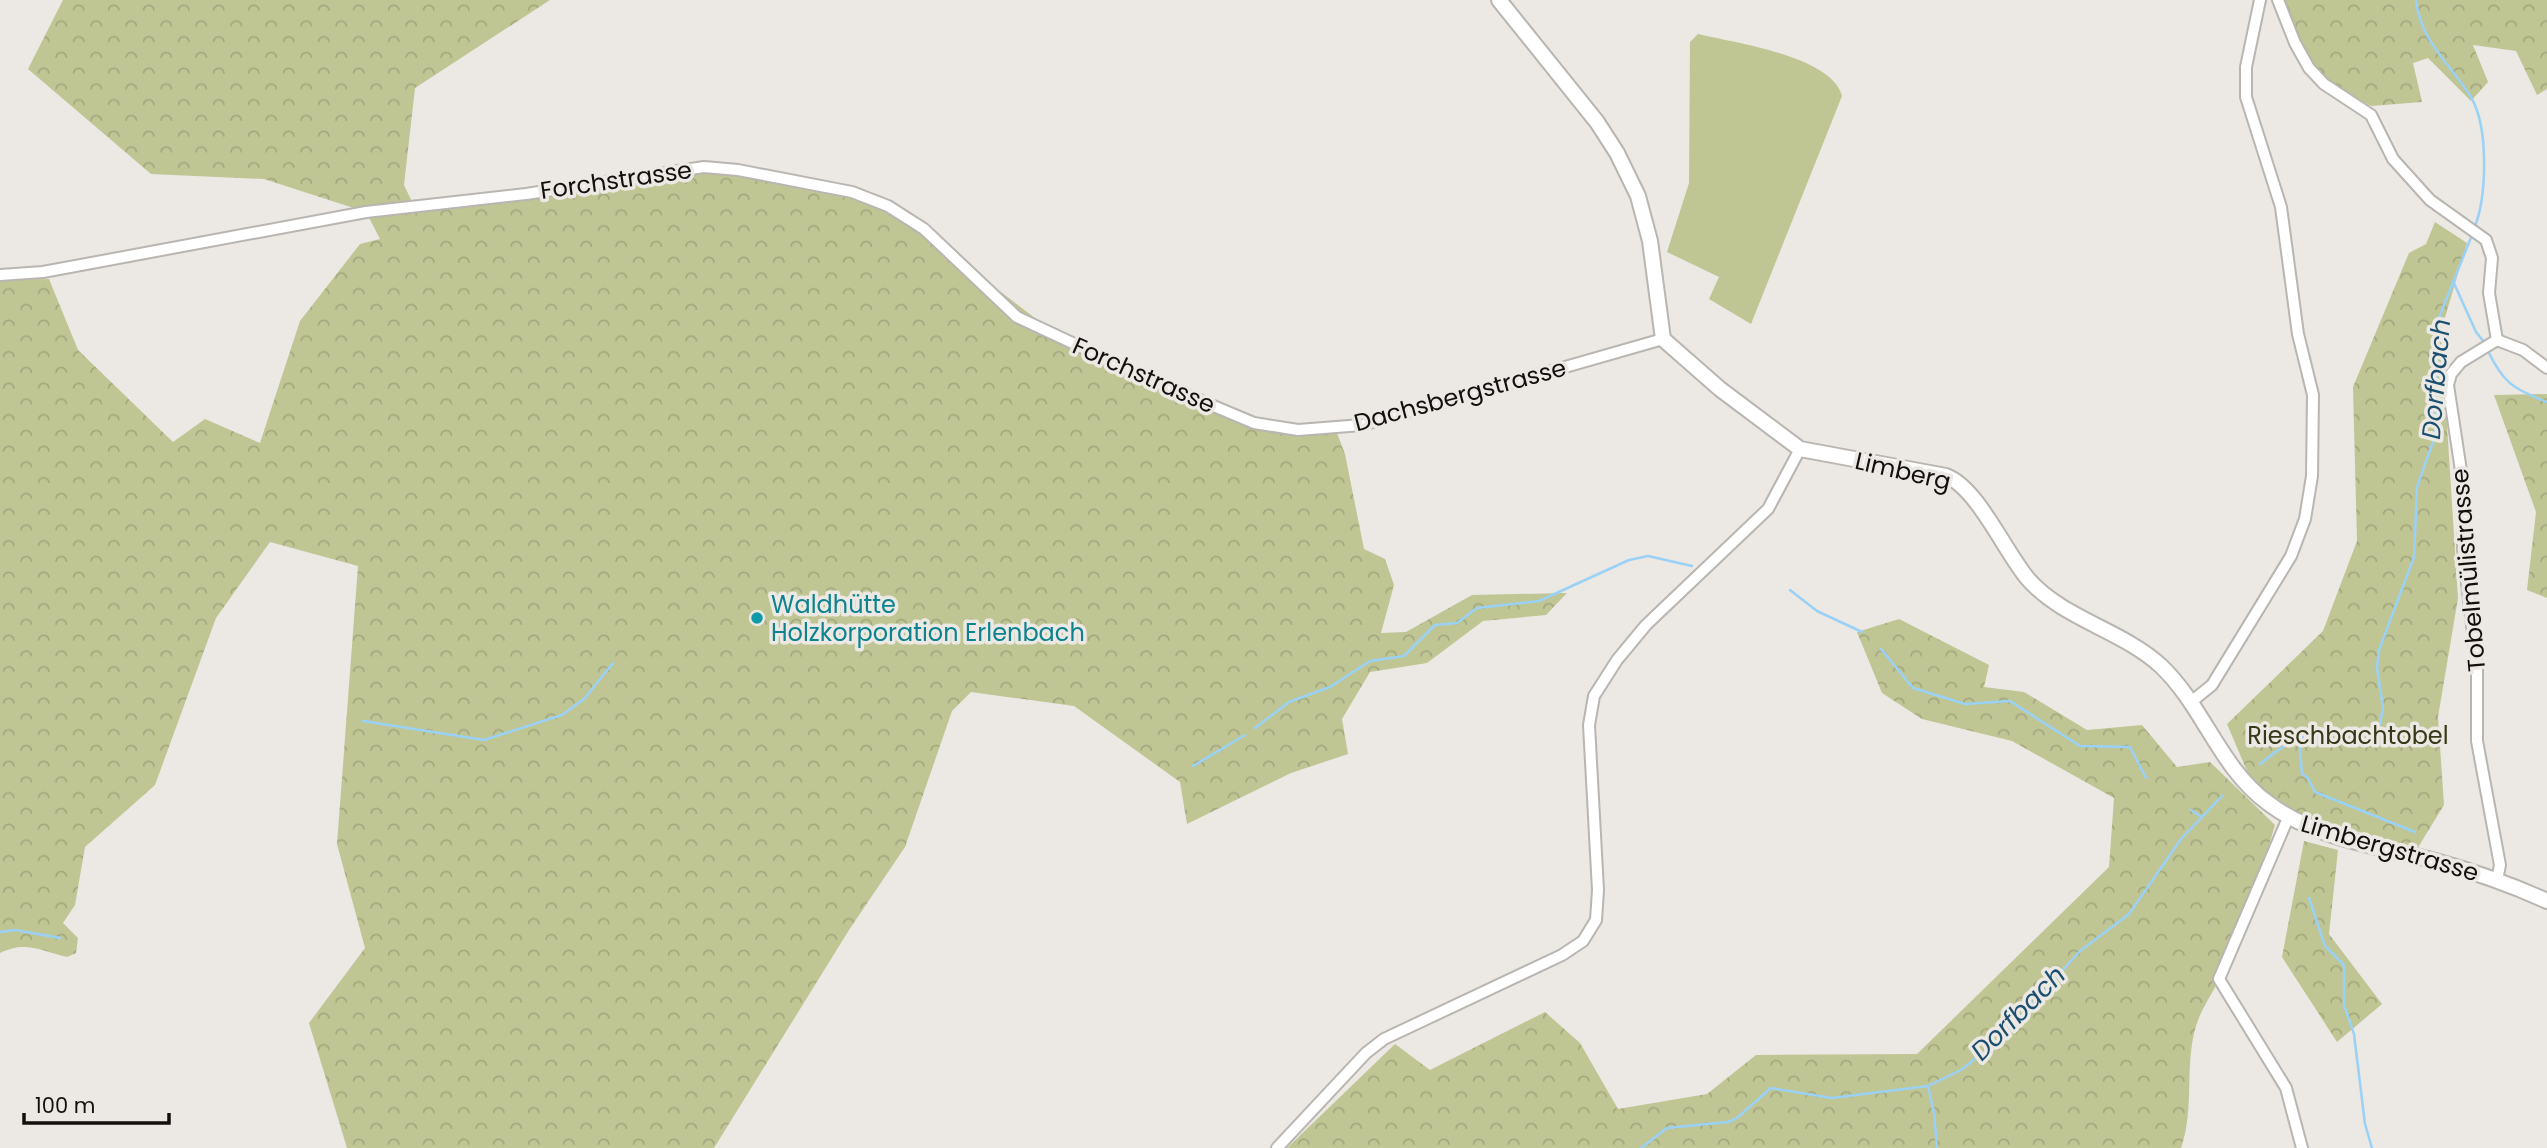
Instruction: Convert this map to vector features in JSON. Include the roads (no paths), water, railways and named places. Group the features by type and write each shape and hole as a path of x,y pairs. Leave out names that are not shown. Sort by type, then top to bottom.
{"street":[{"path":"1499,0 1597,122 1617,153 1638,196 1655,272 1663,339"},
{"path":"2191,702 2212,685 2291,555 2305,519 2312,476 2313,395 2298,334 2281,207 2245,97 2246,67 2260,0"},
{"path":"2278,0 2306,64 2323,83 2371,115 2404,174 2430,200 2480,234 2489,246 2492,258 2489,344 2524,350 2547,368"},
{"name":"Forchstrasse","path":"0,275 43,272 366,212 526,194 673,170 738,170 852,192 888,206 925,229 1017,317 1147,378 1254,422"},
{"name":"Limberg","path":"1663,339 1720,389 1800,449 1955,480 1973,497 2028,580 2051,599 2158,663 2191,702 2217,746"},
{"name":"Dachsbergstrasse","path":"1254,422 1298,430 1362,425 1663,339"},
{"name":"Tobelmülistrasse","path":"2489,344 2456,367 2448,384 2451,422 2464,480 2463,549 2477,668 2477,741 2500,865 2497,880"},
{"path":"1277,1148 1366,1053 1384,1039 1562,955 1583,941 1596,920 1598,890 1589,725 1594,696 1617,660 1646,625 1768,509 1800,449"},
{"name":"Limbergstrasse","path":"2217,746 2245,785 2288,818 2332,834 2497,880 2547,901"},
{"path":"2288,818 2219,979 2286,1088 2302,1148"}],"waterway":[{"name":"Dorfbach","path":"2416,0 2430,41 2463,85 2477,110 2483,144 2484,181 2474,229"},
{"name":"Dorfbach","path":"2260,764 2301,737 2320,732 2366,735 2380,724 2383,707 2377,668 2379,650 2414,557 2417,487 2435,436 2438,320 2472,235"},
{"path":"2453,281 2476,332 2485,343"},
{"path":"2487,349 2498,370 2510,383 2547,402"},
{"path":"1255,728 1289,702 1330,687 1370,661 1404,656 1435,625 1457,623 1477,608 1539,601 1629,560 1648,556 1692,566"},
{"path":"1790,590 1817,611 1862,632"},
{"path":"1881,649 1913,688 1965,704 2010,701 2080,746 2130,747 2146,778"},
{"path":"363,721 484,740 562,715 584,699 613,663"},
{"path":"1193,766 1245,735"},
{"path":"2299,738 2302,774 2308,778 2315,792 2415,832"},
{"name":"Dorfbach","path":"1641,1148 1667,1128 1728,1122 1737,1118 1771,1088 1832,1098 1928,1086 1961,1070 2000,1039 2080,951 2129,914 2181,839 2222,796"},
{"path":"2191,810 2200,816"},
{"path":"2309,898 2325,946 2344,965 2344,1005 2354,1034 2365,1124 2372,1148"},
{"path":"0,932 15,930 60,938"},
{"path":"1928,1086 1937,1148"}],"place":[{"name":"Waldhütte Holzkorporation Erlenbach","path":"757,618"}],"park label":[{"name":"Rieschbachtobel","path":"2348,735"}]}
